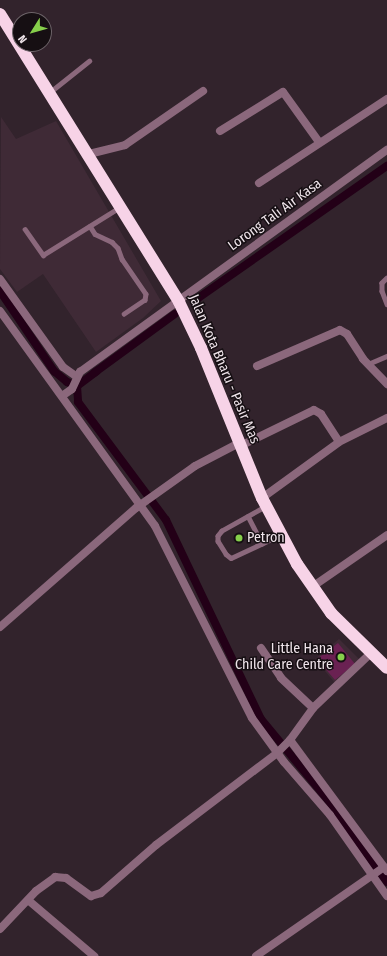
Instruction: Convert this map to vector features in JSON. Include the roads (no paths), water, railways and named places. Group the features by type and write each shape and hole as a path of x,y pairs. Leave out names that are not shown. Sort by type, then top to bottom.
{"highway":[{"name":"Jalan Kota Bharu - Pasir Mas","path":"0,14 122,206 179,302 201,348 240,444 281,535 312,587 331,613 370,654 387,668"}],"street":[{"path":"89,154 125,145 203,91"},
{"path":"220,131 283,92 319,142"},
{"path":"259,183 319,142 387,99"},
{"name":"Lorong Tali Air Kasa","path":"76,376 387,150"},
{"path":"0,279 60,363 76,376 67,393"},
{"path":"0,311 67,393 144,504 172,557 244,705 330,815 374,875 387,896"},
{"path":"257,366 340,330 347,334 368,364 387,384"},
{"path":"0,627 144,504 189,470 240,444 314,410 321,414 339,442"},
{"path":"265,502 339,442 387,418"},
{"path":"312,587 387,535"},
{"path":"262,648 281,678 313,708"},
{"path":"0,929 28,900 55,877 66,878 91,896 98,895 156,845 279,751 289,741 313,708 370,654"},
{"path":"256,956 384,868 289,741"},
{"path":"28,900 94,956"}],"lane":[{"path":"50,92 88,61"},
{"path":"25,229 43,255 122,206"},
{"path":"90,226 95,234 112,242 118,248 122,259 146,294 145,300 124,314"},
{"path":"387,278 382,284 382,291 387,304"},
{"path":"368,364 387,356"},
{"path":"265,502 248,516 222,531 218,536 218,541 226,554 231,558 281,535"},
{"path":"248,516 262,544"}],"waterway":[{"path":"194,301 387,166"},
{"path":"0,291 54,371 67,382 72,384"},
{"path":"94,373 175,314"},
{"path":"97,371 77,386 78,402 166,520 261,719 328,800 387,882"}],"place":[{"name":"Petron","path":"239,538"},
{"name":"Little Hana Child Care Centre","path":"341,657"}]}
